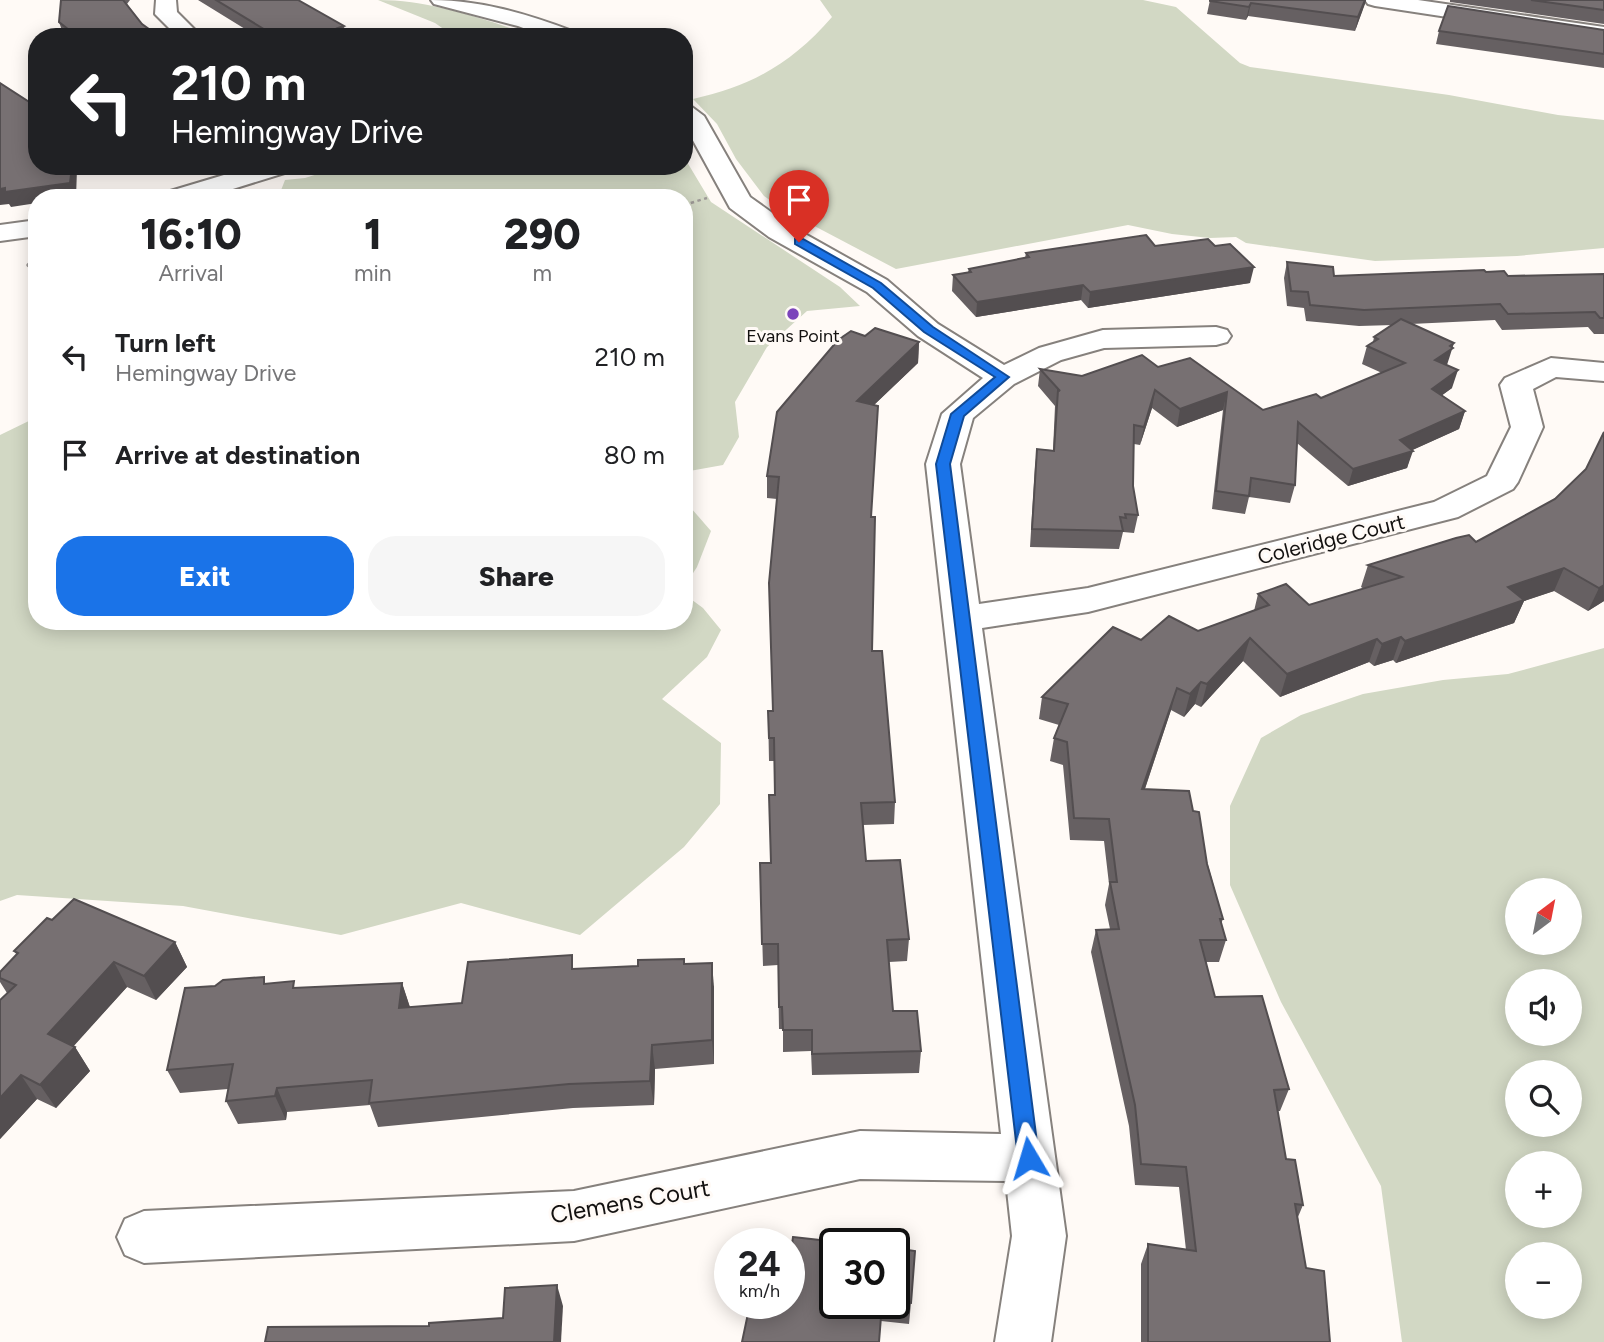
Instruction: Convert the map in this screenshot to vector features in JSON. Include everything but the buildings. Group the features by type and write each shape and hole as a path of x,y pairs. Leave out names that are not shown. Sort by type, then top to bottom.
{"street":[{"path":"166,0 166,13 182,28"},
{"path":"441,0 544,28"},
{"path":"1375,0 1604,34"},
{"path":"693,119 739,202 779,231 877,286 929,330 1003,377"},
{"path":"206,189 252,175"},
{"path":"0,233 28,230"},
{"path":"1023,1342 1039,1236 943,464 958,414 1003,377 1050,354 1103,340 1216,336"},
{"name":"Coleridge Court","path":"962,619 1088,600 1446,510 1501,482 1527,427 1516,385 1551,367 1604,372"},
{"name":"Clemens Court","path":"144,1237 574,1216 860,1155 1029,1158"}],"path":[{"path":"693,202 711,197"}],"green space":[{"path":"378,0 439,7 510,28 442,28"},
{"path":"820,0 1143,0 1176,7 1240,63 1250,67 1604,120 1604,248 1517,256 1375,261 1246,243 1236,237 1210,238 1172,234 1128,225 896,269 784,210 764,196 736,159 717,124 693,99 734,87 786,60 832,17"},
{"path":"693,172 711,202 840,287 860,306 807,311 767,347 735,402 739,437 723,465 693,470 693,189 282,189 285,180 314,175 693,175"},
{"path":"28,421 28,630 693,630 693,601 703,608 721,630 707,657 662,699 721,743 720,804 684,847 580,935 461,903 341,935 183,906 17,895 0,901 0,435"},
{"path":"693,510 711,531 693,573"},
{"path":"1604,648 1604,1342 1402,1342 1381,1186 1281,1002 1230,885 1230,806 1261,738 1301,715 1363,694 1443,680 1508,674"}],"place":[{"name":"Evans Point","path":"793,314"}],"route":[{"path":"799,242 877,286 929,330 1003,377 958,414 943,464 1029,1158"}]}
